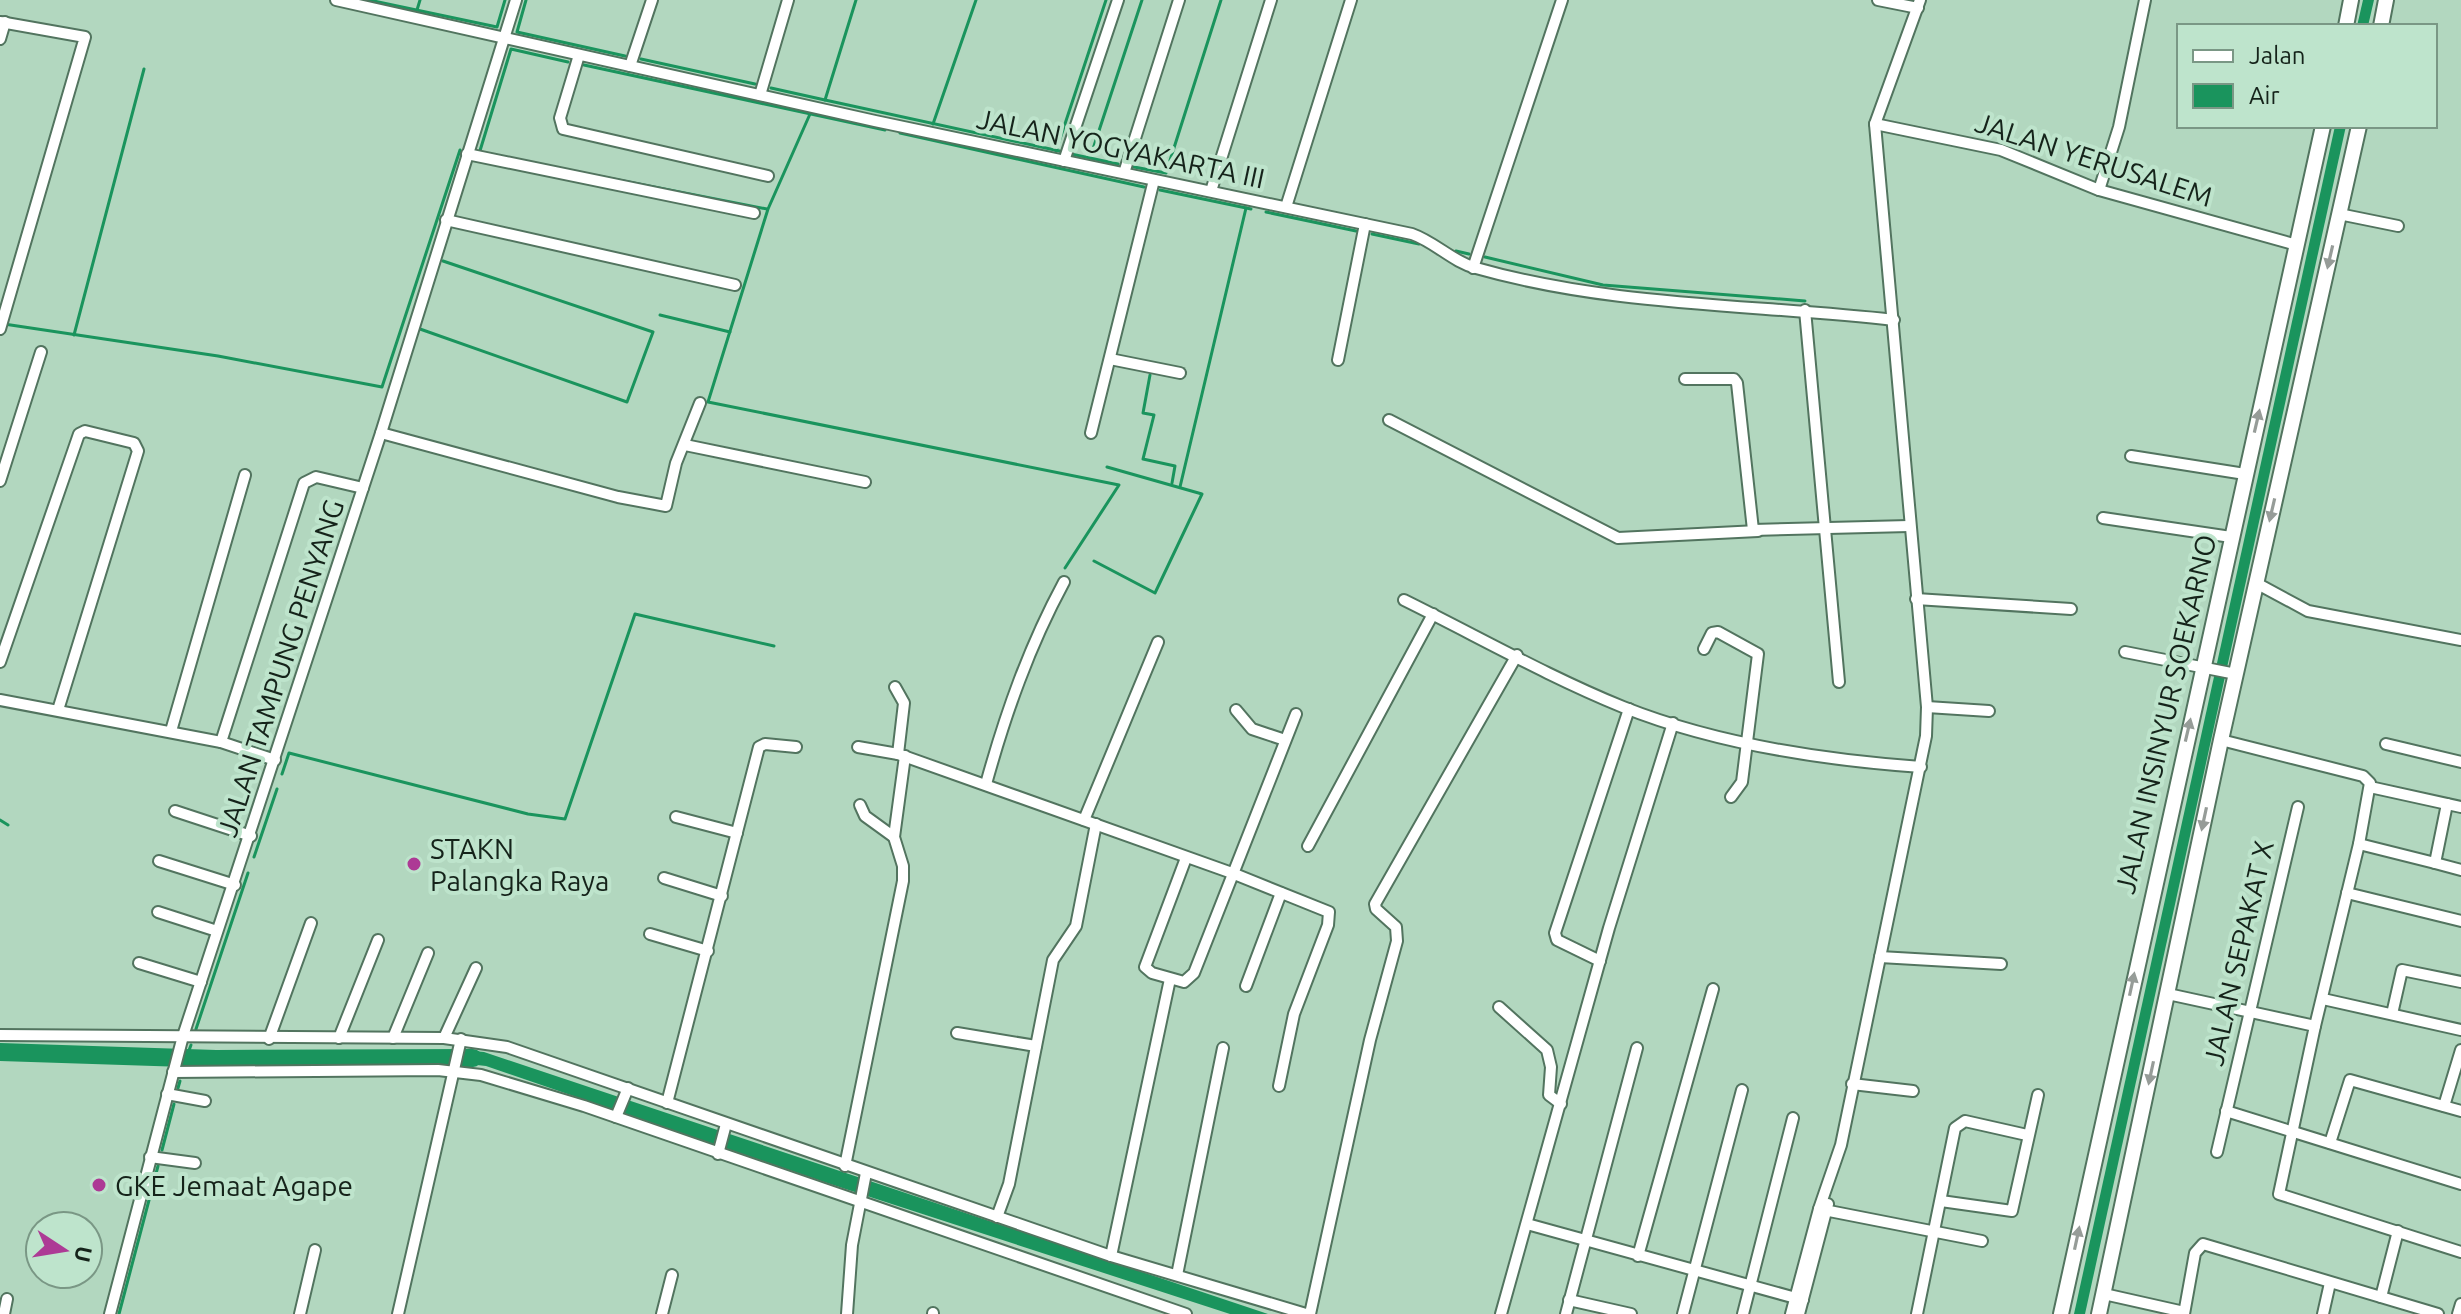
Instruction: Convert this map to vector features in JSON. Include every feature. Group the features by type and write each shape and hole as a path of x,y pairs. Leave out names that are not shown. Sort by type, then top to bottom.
{"street":[{"name":"JALAN YOGYAKARTA III","path":"336,0 760,95 1365,224 1423,238 1473,268 1607,297 1805,310 1894,320"},
{"name":"JALAN TAMPUNG PENYANG","path":"110,1314 183,1036 381,433 516,0"},
{"path":"630,66 652,0"},
{"path":"760,95 788,0"},
{"path":"1064,161 1118,0"},
{"path":"1124,173 1179,0"},
{"path":"1211,191 1271,0"},
{"path":"1286,207 1351,0"},
{"path":"1473,268 1562,0"},
{"path":"1791,1314 1799,1299 1837,1155 1921,767 1927,707 1875,124 1919,4 1878,0"},
{"path":"2099,190 2119,127 2145,0"},
{"path":"2346,24 2351,0"},
{"path":"2381,24 2386,0"},
{"path":"0,39 2,22 85,37 0,329"},
{"path":"579,55 560,118 563,129 768,176"},
{"name":"JALAN YERUSALEM","path":"1875,124 2001,150 2099,190 2297,245"},
{"name":"JALAN INSINYUR SOEKARNO","path":"2099,1314 2221,740 2221,670 2231,537 2323,128"},
{"name":"JALAN INSINYUR SOEKARNO","path":"2061,1314 2221,670 2256,583 2359,128"},
{"path":"467,154 754,213"},
{"path":"1091,433 1154,180"},
{"path":"2339,214 2398,226"},
{"path":"446,220 735,285"},
{"path":"1338,360 1365,224"},
{"path":"1805,310 1839,682"},
{"path":"0,481 41,352"},
{"path":"1110,359 1180,373"},
{"path":"1685,379 1734,379 1737,383 1751,527 1758,531"},
{"path":"381,433 618,497 666,506 676,463 700,403"},
{"path":"1389,420 1618,538 1909,526"},
{"path":"0,662 79,434 85,431 134,443 138,451 58,710"},
{"path":"685,445 865,482"},
{"path":"2131,456 2245,474"},
{"path":"171,731 245,475"},
{"path":"221,742 304,483 316,477 363,488"},
{"path":"2103,518 2231,537"},
{"path":"986,784 1012,693 1035,636 1064,582"},
{"path":"2256,583 2308,611 2461,640"},
{"path":"1916,599 2071,609"},
{"path":"1404,600 1629,709 1748,741 1871,763 1921,767"},
{"path":"1308,846 1433,614"},
{"path":"1704,649 1712,633 1718,632 1758,654 1742,782 1731,797"},
{"path":"1084,820 1158,642"},
{"path":"2125,652 2221,670"},
{"path":"176,1063 455,1066 617,1115 845,1166 863,1188 997,1217 1111,1256 1308,1314 1370,1040 1397,941 1396,927 1376,909 1375,904 1517,655"},
{"path":"845,1166 903,881 903,866 894,837 904,703 895,687"},
{"path":"0,700 171,731 221,742 275,760"},
{"path":"1927,707 1989,711"},
{"path":"1600,961 1557,940 1555,933 1629,709"},
{"path":"1236,710 1252,729 1285,740"},
{"path":"1186,858 1145,967 1184,982 1191,977 1296,714"},
{"path":"1501,1314 1600,961 1673,723"},
{"path":"2221,740 2363,776 2369,780 2370,787 2279,1194 2461,1252"},
{"path":"667,1103 759,747 765,744 796,747"},
{"path":"2386,744 2461,762"},
{"path":"858,747 902,755 986,784 1327,910 1330,918 1294,1014 1279,1086"},
{"path":"2370,787 2461,807"},
{"path":"2435,863 2447,804"},
{"path":"860,805 865,816 894,837"},
{"name":"JALAN SEPAKAT X","path":"2217,1152 2298,807"},
{"path":"175,811 251,836"},
{"path":"676,817 737,833"},
{"path":"997,1217 1009,1184 1053,960 1076,926 1096,824"},
{"path":"2359,844 2461,870"},
{"path":"159,861 235,885"},
{"path":"664,878 722,896"},
{"path":"1246,986 1281,893"},
{"path":"2347,893 2461,921"},
{"path":"158,912 217,931"},
{"path":"269,1039 311,923"},
{"path":"650,934 708,951"},
{"path":"339,1038 378,940"},
{"path":"393,1038 428,953"},
{"path":"1880,957 2001,964"},
{"path":"139,963 201,982"},
{"path":"444,1038 476,968"},
{"path":"2392,1014 2402,970 2461,982"},
{"path":"1111,1256 1170,979"},
{"path":"1638,1256 1713,989"},
{"path":"2168,994 2315,1026"},
{"path":"2323,999 2461,1030"},
{"path":"1499,1007 1547,1050 1551,1067 1547,1089 1552,1100 1561,1104"},
{"path":"957,1033 1036,1046"},
{"path":"0,1035 444,1038 460,1044 507,1047 667,1103 722,1140 863,1188 1186,1314"},
{"path":"398,1314 460,1044"},
{"path":"1177,1275 1223,1048"},
{"path":"1566,1314 1637,1048"},
{"path":"2444,1106 2461,1050"},
{"path":"2330,1143 2350,1080 2461,1111"},
{"path":"1852,1084 1913,1091"},
{"path":"1683,1314 1742,1090"},
{"path":"617,1115 627,1091"},
{"path":"167,1094 205,1101"},
{"path":"1941,1201 2012,1211 2038,1095"},
{"path":"2226,1111 2461,1183"},
{"path":"1743,1314 1793,1118"},
{"path":"1917,1314 1955,1128 1960,1121 2027,1135"},
{"path":"150,1157 195,1163"},
{"path":"847,1314 852,1245 863,1188"},
{"path":"1822,1210 1982,1241"},
{"path":"1527,1224 1799,1299"},
{"path":"2381,1297 2398,1231"},
{"path":"2104,1294 2184,1313 2195,1253 2203,1244 2438,1314"},
{"path":"300,1314 315,1250"},
{"path":"662,1314 672,1275"},
{"path":"2323,1314 2330,1283"},
{"path":"4,1314 7,1299"},
{"path":"1799,1299 1799,1314"},
{"path":"1569,1300 1631,1314"},
{"path":"2458,1314 2461,1304"}],"water":[{"path":"2363,0 2374,0 2368,24 2357,24"},
{"path":"2335,128 2346,128 2085,1314 2074,1314"},
{"path":"451,1049 484,1052 1268,1314 1230,1314 824,1182 486,1066 450,1062"}],"waterway":[{"path":"369,0 497,27 505,0"},
{"path":"417,10 420,0"},
{"path":"526,0 517,32 625,56"},
{"path":"771,88 825,100 856,0"},
{"path":"933,124 976,0"},
{"path":"1056,151 1106,0"},
{"path":"1090,158 1142,0"},
{"path":"1134,167 1166,173 1221,0"},
{"path":"479,154 511,49 568,62"},
{"path":"641,59 755,84"},
{"path":"584,65 885,130"},
{"path":"74,335 144,69"},
{"path":"825,100 1064,152"},
{"path":"810,114 768,209 708,402 1119,485 1065,568"},
{"path":"900,133 1144,187"},
{"path":"4,324 218,356 382,387 460,150"},
{"path":"1071,154 1118,164"},
{"path":"598,176 767,209"},
{"path":"1160,190 1251,209"},
{"path":"1180,487 1246,208"},
{"path":"1266,212 1356,231"},
{"path":"1372,234 1419,244"},
{"path":"1456,251 1469,254"},
{"path":"1485,257 1603,285 1805,301"},
{"path":"420,329 627,402 653,332 443,261"},
{"path":"660,315 730,332"},
{"path":"1150,375 1143,413 1154,415 1143,459 1175,466 1172,483"},
{"path":"1094,561 1155,593 1202,494 1107,467"},
{"path":"282,774 289,753 528,814 565,819 635,614 774,646"},
{"path":"254,857 277,789"},
{"path":"0,820 8,825"},
{"path":"196,1029 248,873"},
{"path":"184,1064 191,1045"},
{"path":"0,1052 216,1059 473,1058"},
{"path":"178,1088 180,1081"},
{"path":"162,1150 174,1104"},
{"path":"119,1314 158,1166"}],"place":[{"name":"STAKN Palangka Raya","path":"414,864"},
{"name":"GKE Jemaat Agape","path":"99,1185"}]}
